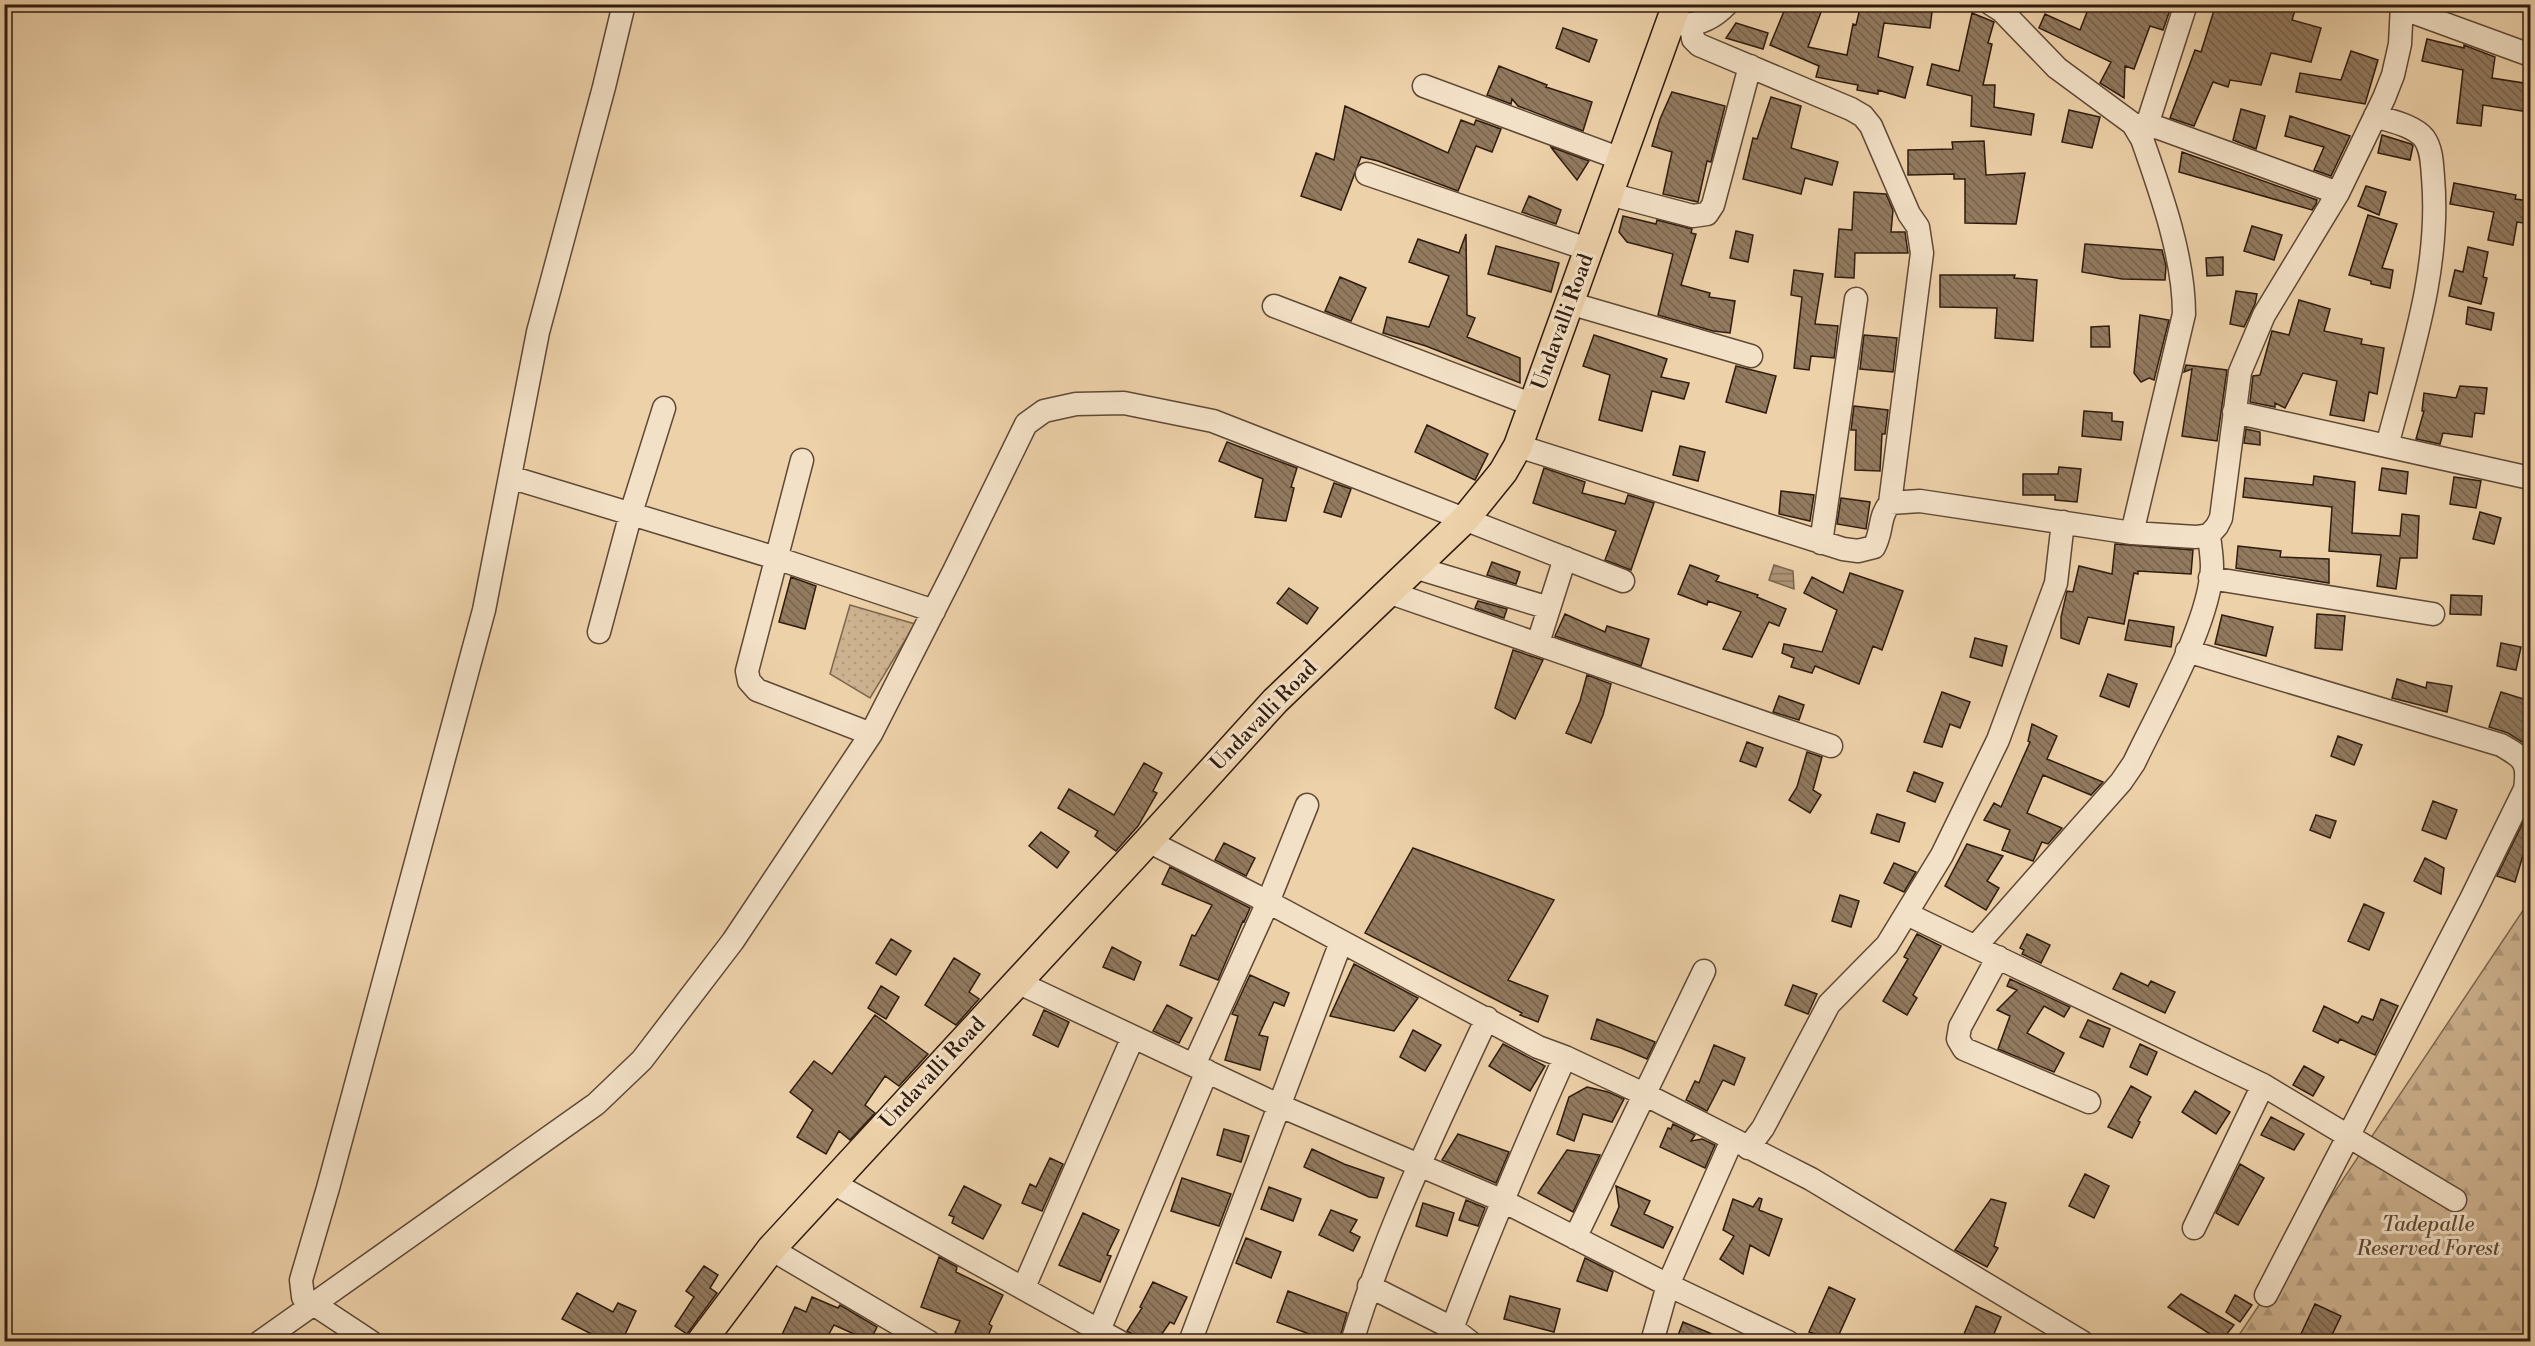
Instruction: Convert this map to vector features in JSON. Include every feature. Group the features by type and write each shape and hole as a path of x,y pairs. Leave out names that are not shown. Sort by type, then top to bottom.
{"main road":[{"name":"Undavalli Road","path":"701,1341 771,1249 1275,700 1465,519 1503,472 1518,446 1622,159 1679,18"}],"street":[{"path":"371,1341 303,1297 301,1280 328,1188 484,610 538,332 624,4"},
{"path":"1679,18 1705,21 1727,4"},
{"path":"2132,533 2184,314 2184,291 2176,252 2142,139 2140,124 2186,4"},
{"path":"2000,7 2057,68 2140,124 2338,193"},
{"path":"1890,503 1920,501 2132,533 2196,537 2209,535 2221,518 2240,372 2265,315 2338,193 2393,75 2400,44 2403,7 2530,55"},
{"path":"1518,446 1843,549 1858,551 1874,547 1878,540 1881,514 1890,503 1918,303 1922,253 1918,226 1909,214 1871,126 1863,116 1699,45 1679,18"},
{"path":"1609,194 1693,216 1707,214 1713,205 1750,66"},
{"path":"1425,86 1622,159"},
{"path":"2374,116 2418,132 2426,140 2430,152 2436,213 2430,278 2388,446"},
{"path":"1367,174 1590,249"},
{"path":"1821,543 1856,299"},
{"path":"1569,303 1751,356"},
{"path":"1274,306 1533,405"},
{"path":"260,1341 596,1104 642,1060 733,941 871,734 1026,424 1044,411 1076,404 1124,403 1213,421 1623,581"},
{"path":"599,632 631,513 664,408"},
{"path":"2235,412 2530,478"},
{"path":"802,460 747,671 749,681 757,690 871,734"},
{"path":"510,477 776,558 934,611"},
{"path":"1652,1341 1668,1285 1740,1144 1763,1128 1829,1004 1887,945 1942,855 1998,740 2056,583 2063,522"},
{"path":"1976,946 2121,782 2134,763 2198,625 2212,567 2209,535"},
{"path":"1538,643 1564,558"},
{"path":"1414,567 1549,608"},
{"path":"2210,578 2433,614"},
{"path":"1388,592 1831,746"},
{"path":"2187,651 2501,745 2520,756 2528,771 2525,789 2476,889 2266,1295"},
{"path":"1100,1328 1200,1068 1307,805"},
{"path":"1148,841 1268,902 1538,1047 1565,1057 1646,1095 1811,1179 2082,1341"},
{"path":"1907,914 2263,1086 2455,1200"},
{"path":"1190,1341 1341,942"},
{"path":"1998,957 1960,1026 1958,1039 1964,1049 2089,1102"},
{"path":"1575,1238 1704,971"},
{"path":"1017,982 1278,1105 1501,1200 1668,1285 1788,1341"},
{"path":"1352,1341 1369,1286 1419,1165 1487,1018"},
{"path":"1024,1287 1133,1037"},
{"path":"1449,1335 1501,1200 1565,1057"},
{"path":"2194,1228 2263,1086"},
{"path":"831,1182 1120,1341"},
{"path":"771,1249 921,1340"},
{"path":"1369,1286 1449,1335 1470,1341"}],"green space":[{"path":"850,605 915,624 870,698 830,674"},
{"name":"Tadepalle Reserved Forest","path":"2530,900 2530,1341 2235,1341"}],"shaded area":[{"path":"1774,565 1793,571 1794,589 1769,580"}],"building":[{"path":"1787,4 1824,4 1808,47 1847,55 1853,24 1856,25 1861,4 1933,4 1930,28 1884,23 1878,57 1913,67 1905,98 1878,90 1878,94 1857,90 1858,85 1816,77 1819,66 1770,45"},
{"path":"2104,4 2172,4 2163,30 2150,26 2134,69 2125,66 2124,98 2100,83 2111,62 2039,28 2045,14 2080,30 2089,7 2102,12"},
{"path":"2216,4 2297,4 2292,20 2321,28 2311,62 2271,53 2261,85 2230,80 2228,87 2213,82 2194,126 2170,118 2195,50 2201,52"},
{"path":"1972,13 1994,22 1988,43 1992,44 1983,85 1995,85 1994,107 2034,114 2031,135 1971,126 1972,96 1927,85 1932,64 1959,71"},
{"path":"1736,23 1768,33 1763,49 1726,38"},
{"path":"1563,28 1597,40 1589,62 1556,48"},
{"path":"2427,39 2464,48 2464,45 2495,57 2492,78 2530,84 2528,112 2483,105 2481,126 2457,123 2463,70 2422,61"},
{"path":"2351,51 2378,60 2365,104 2296,92 2300,73 2341,80"},
{"path":"1499,66 1547,85 1546,87 1592,102 1583,131 1518,106 1512,99 1511,104 1487,95"},
{"path":"1672,92 1725,106 1711,162 1707,161 1698,202 1663,194 1672,152 1652,146 1660,119"},
{"path":"1771,97 1801,106 1791,148 1838,162 1832,185 1805,178 1801,194 1743,179 1753,138 1757,139"},
{"path":"1345,106 1448,153 1461,120 1474,125 1476,120 1501,129 1492,152 1476,146 1458,191 1378,161 1361,157 1341,210 1301,196 1316,153 1334,160"},
{"path":"2241,109 2265,116 2256,149 2233,140"},
{"path":"2069,110 2100,117 2092,148 2062,142"},
{"path":"2290,116 2350,136 2331,176 2314,170 2324,147 2285,136"},
{"path":"2382,135 2411,144 2413,146 2410,160 2378,153"},
{"path":"1984,141 1986,175 2025,173 2016,224 1965,223 1965,179 1954,179 1954,174 1908,175 1908,150 1953,149 1952,142"},
{"path":"1551,147 1589,161 1577,180 1553,150"},
{"path":"2182,152 2317,200 2316,204 2312,210 2179,172"},
{"path":"2454,183 2516,195 2515,199 2530,201 2530,224 2517,222 2513,245 2488,240 2494,212 2450,204"},
{"path":"2366,186 2386,192 2379,215 2358,206"},
{"path":"1854,192 1886,194 1893,210 1891,232 1905,232 1908,253 1855,253 1854,278 1835,277 1839,229 1852,230"},
{"path":"1529,196 1561,210 1556,224 1522,212"},
{"path":"2368,215 2397,224 2382,268 2393,270 2390,288 2371,284 2371,281 2349,275"},
{"path":"1623,216 1656,224 1657,220 1692,229 1691,233 1696,234 1681,285 1710,293 1709,297 1735,301 1730,333 1713,331 1658,315 1673,254 1627,242 1619,232"},
{"path":"2252,226 2282,235 2274,260 2244,251"},
{"path":"1736,231 1753,235 1748,262 1730,258"},
{"path":"1466,234 1467,315 1475,318 1467,337 1520,358 1520,383 1426,346 1383,333 1387,317 1429,327 1449,276 1409,262 1418,239 1459,253"},
{"path":"2085,244 2162,250 2166,266 2165,280 2122,279 2082,272"},
{"path":"1496,246 1559,263 1551,292 1488,274"},
{"path":"2468,247 2488,252 2483,277 2487,278 2481,304 2449,296 2455,270 2463,272"},
{"path":"2223,257 2223,275 2207,276 2206,258"},
{"path":"1794,270 1823,274 1815,324 1838,326 1834,358 1811,356 1809,370 1794,368 1802,297 1791,295"},
{"path":"1940,275 2015,275 2014,278 2037,280 2033,341 1995,338 1997,308 1940,307"},
{"path":"1340,277 1366,288 1351,321 1325,311"},
{"path":"2236,291 2257,294 2255,304 2244,327 2230,324"},
{"path":"2299,300 2330,309 2324,331 2362,339 2361,344 2384,348 2377,394 2369,392 2364,421 2330,415 2337,381 2303,373 2285,408 2275,403 2275,407 2250,402 2253,376 2260,375 2272,331 2289,335"},
{"path":"2468,307 2494,313 2491,330 2466,324"},
{"path":"2140,315 2169,320 2154,380 2149,378 2141,382 2134,373"},
{"path":"2109,326 2110,347 2091,347 2091,327"},
{"path":"1594,335 1667,359 1661,377 1689,383 1684,399 1652,391 1642,431 1599,420 1610,375 1583,366"},
{"path":"1864,335 1897,338 1893,372 1860,369"},
{"path":"2186,365 2227,370 2217,441 2182,436 2192,369 2184,372"},
{"path":"1736,366 1776,376 1766,413 1726,402"},
{"path":"2460,386 2487,388 2484,414 2475,413 2472,437 2443,433 2440,444 2416,439 2424,411 2422,411 2424,393 2456,398"},
{"path":"1854,406 1888,410 1885,434 1882,434 1880,471 1855,470 1856,430 1851,430"},
{"path":"2084,411 2112,413 2112,421 2123,422 2121,440 2082,436"},
{"path":"1427,425 1488,454 1475,480 1415,452"},
{"path":"2246,429 2260,432 2260,445 2244,443"},
{"path":"1227,442 1297,468 1291,487 1294,488 1286,521 1255,517 1263,479 1219,461"},
{"path":"1680,446 1705,452 1698,481 1673,475"},
{"path":"2059,467 2081,469 2077,502 2055,500 2055,495 2023,495 2023,474 2058,474"},
{"path":"1544,468 1585,482 1582,493 1625,504 1628,495 1654,503 1631,570 1605,560 1616,531 1533,503"},
{"path":"2382,468 2408,472 2406,494 2379,490"},
{"path":"2314,476 2355,482 2352,533 2400,536 2402,514 2419,516 2417,558 2400,558 2396,589 2377,586 2381,555 2329,551 2332,507 2243,497 2245,478 2313,485"},
{"path":"2454,477 2481,481 2476,508 2450,504"},
{"path":"1334,483 1351,489 1341,517 1324,512"},
{"path":"1781,491 1814,495 1810,521 1779,514"},
{"path":"1841,498 1870,502 1866,529 1837,524"},
{"path":"2480,512 2501,518 2494,544 2473,539"},
{"path":"2115,544 2193,550 2191,574 2138,571 2138,574 2134,573 2124,624 2088,617 2079,644 2061,638 2061,617 2067,591 2073,592 2079,566 2112,574"},
{"path":"2238,546 2281,551 2280,557 2329,559 2329,583 2236,568"},
{"path":"1492,562 1520,572 1516,584 1487,575"},
{"path":"1690,565 1719,576 1716,581 1758,595 1757,597 1786,609 1779,626 1769,622 1752,657 1723,649 1741,612 1708,601 1707,605 1678,594"},
{"path":"1850,573 1903,591 1882,650 1873,646 1859,684 1815,666 1812,673 1791,667 1794,658 1782,653 1784,644 1822,652 1837,610 1804,593 1812,577 1843,593"},
{"path":"791,577 816,586 805,629 779,622"},
{"path":"1289,588 1318,608 1307,624 1277,603"},
{"path":"2451,595 2482,596 2481,615 2450,614"},
{"path":"1478,601 1507,609 1504,618 1475,608"},
{"path":"1565,614 1605,632 1607,626 1649,639 1641,666 1555,636"},
{"path":"2317,614 2345,616 2342,650 2315,648"},
{"path":"2222,615 2273,627 2266,656 2215,644"},
{"path":"2129,620 2174,627 2171,647 2125,640"},
{"path":"1975,638 2007,646 2002,666 1970,657"},
{"path":"2501,643 2521,647 2516,670 2497,666"},
{"path":"1513,650 1543,660 1515,719 1495,708"},
{"path":"2108,674 2137,684 2129,707 2100,696"},
{"path":"1587,675 1611,684 1603,715 1591,743 1566,733 1580,701"},
{"path":"2397,679 2426,688 2427,682 2452,686 2447,712 2392,698"},
{"path":"1942,692 1970,702 1960,728 1950,724 1942,747 1924,742"},
{"path":"2501,692 2530,701 2530,747 2508,733 2489,727"},
{"path":"1779,696 1804,705 1799,720 1773,712"},
{"path":"2032,724 2057,736 2047,759 2103,782 2091,795 2043,775 2027,813 2062,828 2048,844 2042,842 2033,861 2002,850 2010,830 1984,820 1994,803 2001,807 2030,742 2028,741"},
{"path":"2338,736 2362,745 2354,765 2331,756"},
{"path":"1747,742 1763,748 1756,767 1740,761"},
{"path":"1807,752 1822,757 1813,790 1821,795 1810,813 1789,800 1797,787"},
{"path":"1144,763 1162,773 1153,791 1157,793 1138,826 1116,851 1095,836 1098,831 1058,808 1069,789 1114,815"},
{"path":"1914,772 1943,783 1935,802 1907,791"},
{"path":"2433,801 2457,810 2446,839 2422,830"},
{"path":"2530,808 2530,854 2524,852 2515,882 2497,876"},
{"path":"1877,814 1905,823 1899,842 1871,833"},
{"path":"2316,815 2336,821 2330,838 2310,830"},
{"path":"1041,832 1069,852 1057,868 1029,846"},
{"path":"1224,843 1255,858 1246,876 1215,860"},
{"path":"1967,844 2003,856 1987,881 1999,888 1986,910 1945,886"},
{"path":"1413,848 1554,900 1508,980 1548,996 1538,1022 1520,1015 1522,1013 1365,933"},
{"path":"2425,858 2444,868 2441,894 2414,881"},
{"path":"1894,863 1916,872 1904,892 1884,883"},
{"path":"1170,867 1250,908 1218,980 1180,965 1192,935 1195,936 1212,905 1162,884"},
{"path":"1840,895 1859,901 1851,927 1832,921"},
{"path":"2364,904 2384,913 2369,950 2348,941"},
{"path":"1917,934 1941,946 1913,995 1917,998 1907,1015 1883,1001 1908,959 1904,957"},
{"path":"2027,934 2050,945 2041,963 2022,954 2024,950 2020,948"},
{"path":"891,939 911,951 896,975 876,963"},
{"path":"1112,947 1141,962 1134,980 1103,967"},
{"path":"954,958 980,974 969,992 979,999 956,1025 925,1005"},
{"path":"1354,964 1418,998 1394,1031 1330,1016"},
{"path":"2121,973 2148,986 2151,981 2175,992 2165,1013 2113,989"},
{"path":"1250,975 1289,993 1284,1006 1274,1002 1259,1035 1268,1037 1260,1070 1225,1060 1238,1016 1232,1014"},
{"path":"2010,979 2070,1007 2064,1017 2044,1006 2027,1033 2064,1053 2054,1072 1998,1049 2010,1016 1997,1010 2017,990 2007,986"},
{"path":"1793,985 1817,994 1808,1014 1785,1005"},
{"path":"881,986 899,997 886,1019 868,1008"},
{"path":"2381,999 2398,1006 2375,1055 2340,1039 2338,1043 2313,1031 2324,1006 2358,1023 2362,1016 2373,1020"},
{"path":"1167,1005 1192,1018 1179,1043 1153,1031"},
{"path":"1044,1010 1069,1022 1058,1047 1033,1035"},
{"path":"875,1015 928,1054 899,1086 885,1076 865,1105 875,1113 850,1140 839,1131 826,1154 797,1137 813,1110 790,1092 814,1061 832,1074"},
{"path":"1597,1019 1655,1042 1647,1059 1591,1039"},
{"path":"2088,1020 2110,1029 2103,1047 2080,1037"},
{"path":"1413,1030 1441,1045 1425,1071 1400,1057"},
{"path":"1503,1044 1545,1066 1530,1091 1489,1066"},
{"path":"2140,1044 2157,1052 2147,1075 2130,1067"},
{"path":"1714,1045 1745,1058 1734,1085 1723,1080 1707,1111 1686,1100 1695,1081 1699,1083"},
{"path":"2304,1066 2324,1077 2313,1096 2293,1085"},
{"path":"2131,1086 2151,1097 2132,1138 2108,1127"},
{"path":"1587,1087 1624,1099 1612,1122 1583,1114 1574,1141 1557,1134 1569,1097"},
{"path":"2195,1091 2230,1112 2216,1134 2182,1112"},
{"path":"2271,1117 2304,1134 2294,1150 2261,1135"},
{"path":"1673,1124 1695,1135 1691,1141 1702,1139 1715,1145 1705,1168 1660,1147 1668,1128 1671,1129"},
{"path":"1224,1129 1249,1136 1241,1162 1217,1155"},
{"path":"1458,1134 1509,1152 1496,1183 1442,1160"},
{"path":"1312,1149 1344,1164 1384,1178 1377,1198 1369,1197 1304,1167"},
{"path":"1567,1150 1600,1155 1573,1212 1538,1193"},
{"path":"1050,1158 1063,1164 1042,1211 1022,1203 1030,1184 1036,1187"},
{"path":"2240,1164 2264,1178 2238,1225 2216,1213"},
{"path":"2085,1174 2109,1186 2094,1218 2069,1206"},
{"path":"1182,1178 1231,1194 1219,1226 1171,1211"},
{"path":"964,1186 1001,1205 983,1239 952,1223 954,1217 949,1215"},
{"path":"1616,1186 1650,1201 1644,1214 1673,1227 1663,1248 1611,1225 1619,1207"},
{"path":"1269,1187 1301,1199 1293,1221 1261,1209"},
{"path":"1759,1198 1762,1199 1759,1210 1782,1219 1769,1256 1750,1245 1743,1274 1720,1259 1734,1236 1723,1230 1733,1199 1753,1207"},
{"path":"1991,1199 2006,1203 1994,1246 1998,1248 1987,1267 1955,1250"},
{"path":"1466,1200 1485,1208 1478,1226 1459,1220"},
{"path":"1423,1203 1454,1213 1447,1236 1416,1226"},
{"path":"1331,1210 1357,1220 1350,1232 1360,1237 1353,1251 1319,1235"},
{"path":"1083,1213 1119,1230 1107,1255 1111,1256 1100,1282 1059,1265"},
{"path":"1246,1238 1281,1252 1271,1278 1236,1263"},
{"path":"939,1257 957,1267 956,1272 1003,1295 989,1324 992,1326 986,1341 974,1341 955,1333 960,1321 921,1307"},
{"path":"1585,1258 1613,1272 1607,1291 1577,1281"},
{"path":"704,1266 718,1275 710,1288 717,1293 687,1334 675,1326 694,1297 686,1291"},
{"path":"1153,1282 1187,1297 1174,1324 1170,1322 1157,1341 1143,1341 1127,1331 1142,1308 1140,1307"},
{"path":"1829,1287 1855,1299 1836,1341 1809,1332"},
{"path":"1288,1291 1347,1313 1339,1341 1328,1341 1277,1322"},
{"path":"577,1293 613,1312 618,1303 636,1311 622,1341 605,1341 562,1319"},
{"path":"2181,1294 2234,1325 2221,1341 2168,1307"},
{"path":"2235,1295 2252,1305 2240,1322 2226,1312"},
{"path":"1510,1296 1560,1309 1554,1332 1504,1319"},
{"path":"812,1297 838,1308 840,1305 877,1327 870,1341 834,1325 825,1341 779,1341 795,1307 806,1312"},
{"path":"2315,1304 2341,1316 2329,1341 2312,1341 2300,1336"},
{"path":"1976,1306 2001,1317 1991,1341 1961,1341"},
{"path":"1683,1322 1729,1341 1676,1341"}]}
